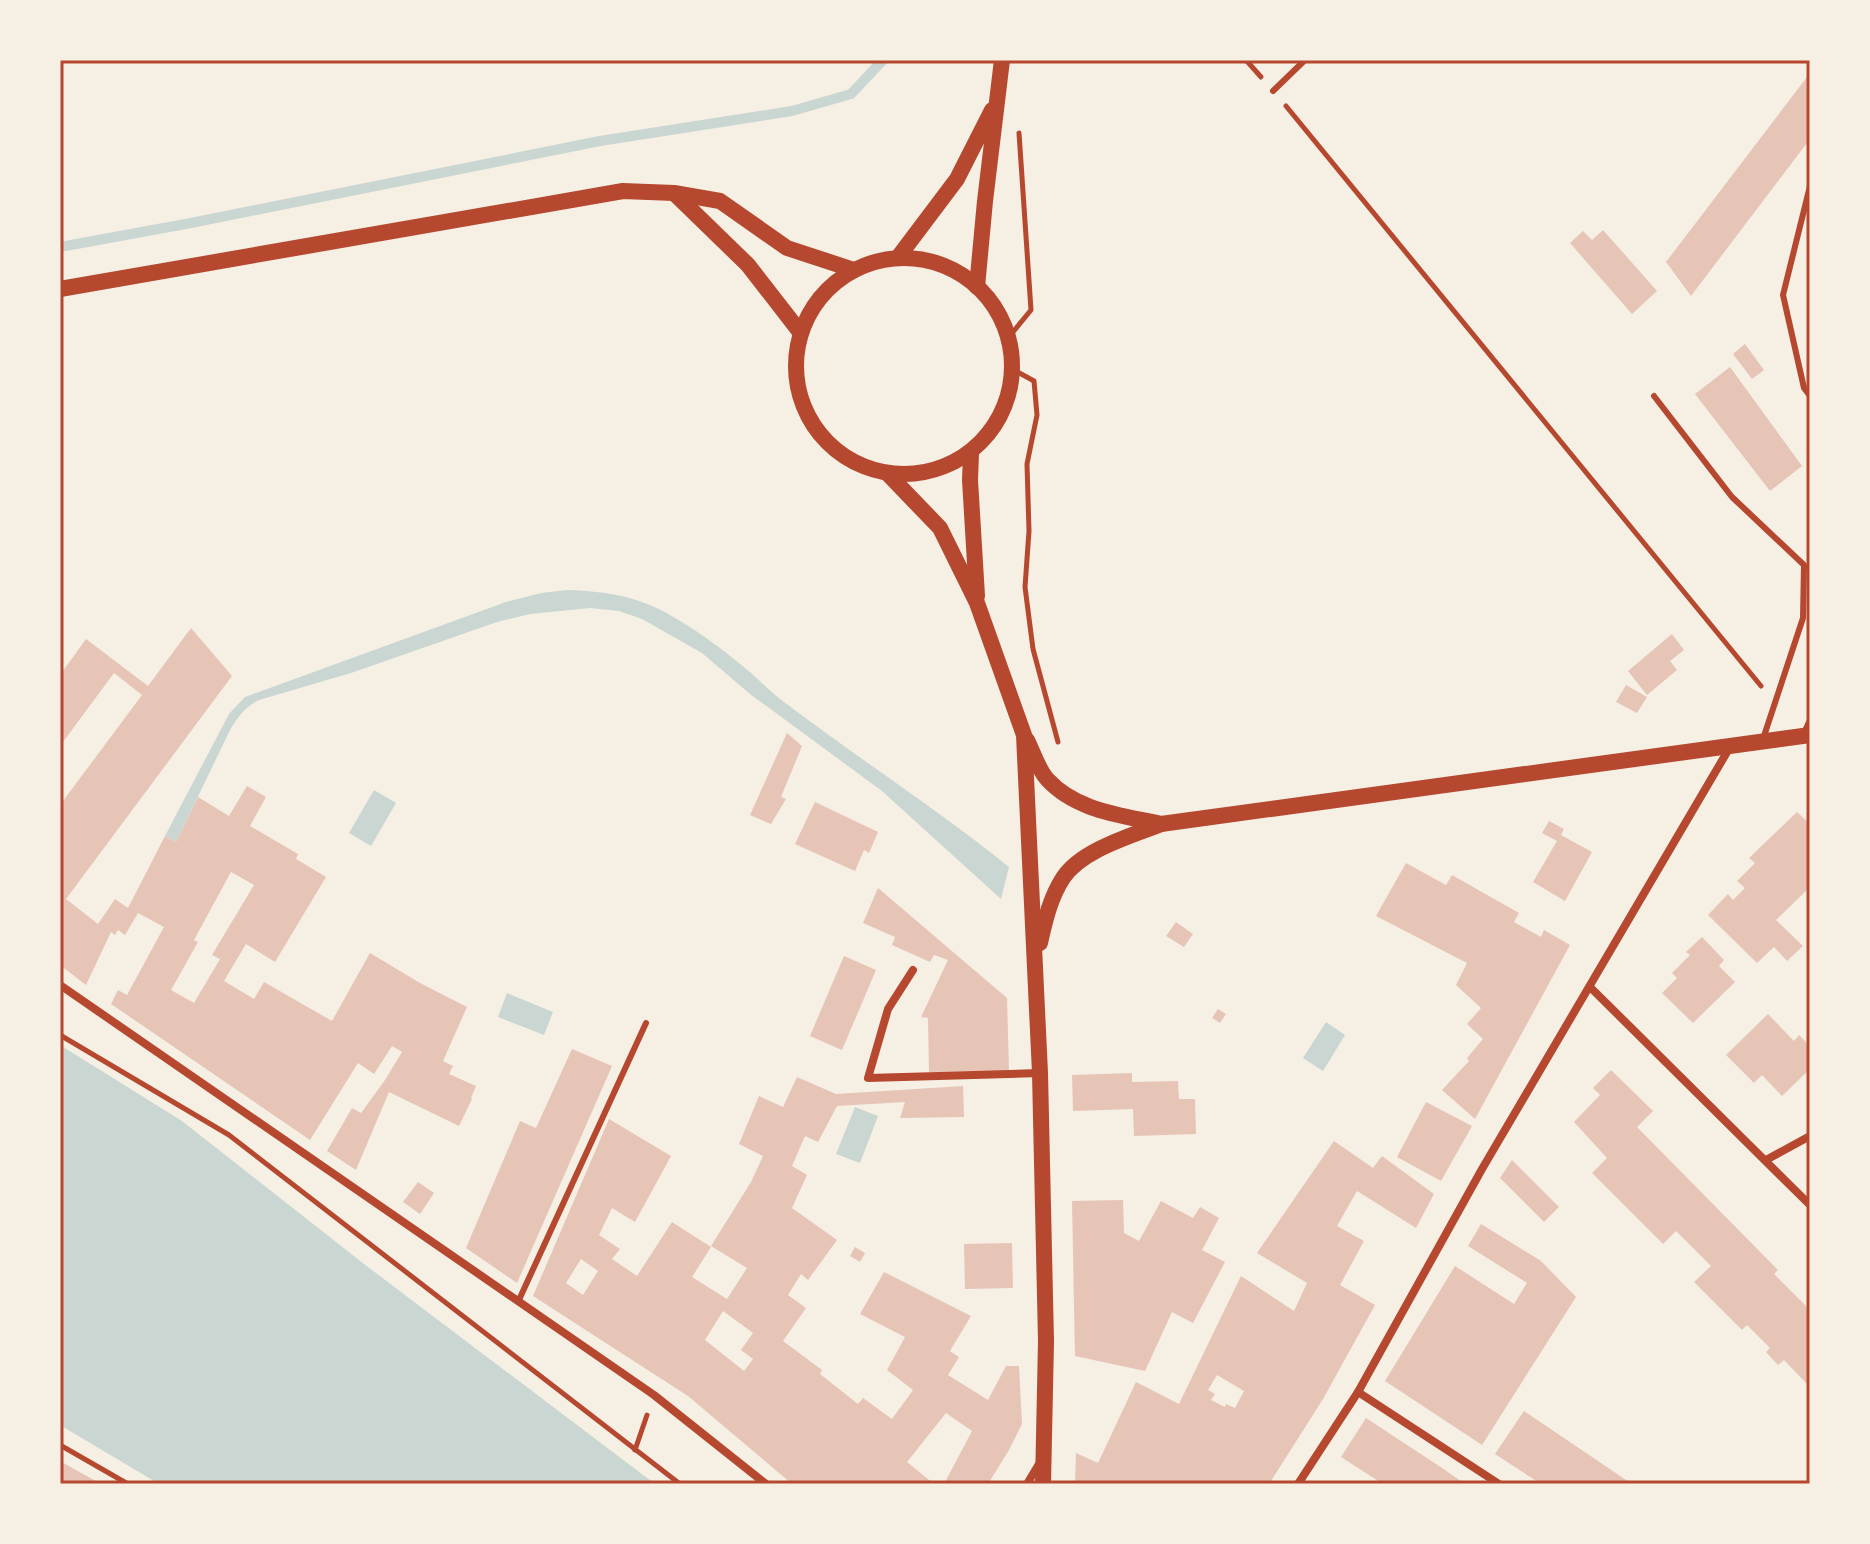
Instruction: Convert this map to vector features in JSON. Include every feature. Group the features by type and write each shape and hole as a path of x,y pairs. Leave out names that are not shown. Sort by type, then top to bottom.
{"main road":[{"path":"977,287 1002,60"},
{"path":"899,256 957,179 998,98"},
{"path":"60,289 623,191 674,193 720,201 787,248 854,270"},
{"path":"674,193 748,265 800,332"},
{"path":"899,256 939,264 959,273 977,287 997,310 1008,338 1012,369 1007,399 982,443 971,454 934,470 911,474 888,474 864,467 842,455 823,438 809,418 800,394 796,369 800,332 818,301 834,283 873,262 899,256"},
{"path":"971,454 977,603"},
{"path":"888,474 940,528 977,603 1024,735 1045,777 1064,793 1093,809 1161,824"},
{"path":"1024,735 1040,1073 1046,1341 1043,1484"},
{"path":"1035,965 1049,906 1064,876 1081,860 1104,847 1161,824 1806,736"}],"street":[{"path":"1298,1484 1358,1392 1482,1169 1730,747"},
{"path":"913,970 888,1009 868,1078 1040,1073"},
{"path":"60,985 654,1395 766,1484"},
{"path":"1590,987 1810,1205"},
{"path":"1766,1160 1810,1136"},
{"path":"1358,1392 1499,1484"},
{"path":"1027,1484 1044,1457"}],"lane":[{"path":"1273,91 1305,60"},
{"path":"1810,186 1783,295 1804,388 1810,396"},
{"path":"1654,396 1732,497 1804,565 1803,618 1762,742"},
{"path":"1806,736 1810,720"},
{"path":"518,1302 646,1023"}],"path":[{"path":"1246,60 1775,702"},
{"path":"998,98 1021,135 1031,310 1008,338"},
{"path":"1012,369 1034,381 1037,415 1027,464 1029,531 1025,587 1033,649 1059,750"},
{"path":"60,1035 229,1135 680,1484"},
{"path":"635,1450 654,1395"},
{"path":"60,1445 128,1484"}],"shaded area":[{"path":"567,590 627,597 661,610 708,639 783,701 1009,867 1001,899 882,791 750,694 702,653 642,619 619,611 590,608 530,614 497,622 351,673 259,700 242,713 230,730 176,842 165,836 229,714 245,697 506,602"},
{"path":"374,790 396,803 371,846 349,833"},
{"path":"507,993 553,1012 544,1035 498,1017"},
{"path":"1326,1022 1345,1035 1323,1071 1303,1058"},
{"path":"60,1045 182,1121 364,1264 655,1484 159,1484 60,1425"},
{"path":"855,1107 878,1116 860,1163 836,1154"}],"building":[{"path":"1810,73 1810,139 1691,296 1666,262"},
{"path":"1603,230 1657,291 1632,314 1570,243 1583,231 1592,240"},
{"path":"1745,344 1764,370 1752,379 1733,354"},
{"path":"1730,367 1802,466 1770,491 1695,394"},
{"path":"191,628 232,676 66,899 98,924 115,899 128,908 165,836 176,842 198,797 229,816 247,786 266,797 250,826 298,854 296,859 326,877 275,962 246,944 224,981 254,999 264,982 332,1021 370,953 467,1007 443,1061 453,1066 449,1074 476,1086 459,1126 389,1092 356,1170 327,1151 352,1108 361,1113 402,1052 392,1046 374,1074 358,1063 310,1140 111,1004 118,990 127,995 164,927 138,913 125,935 118,930 115,935 111,932 86,985 60,965 60,805 142,695 114,673 60,746 60,675 86,639 148,686","holes":["231,872 254,885 212,955 220,959 194,1003 171,990"]},
{"path":"1672,634 1684,650 1670,661 1677,670 1647,695 1628,671"},
{"path":"1626,685 1647,697 1637,713 1616,702"},
{"path":"787,733 802,746 781,797 786,799 771,824 750,815"},
{"path":"815,802 878,832 869,853 864,850 855,871 795,844"},
{"path":"1797,812 1810,824 1810,891 1808,889 1776,920 1803,946 1787,961 1774,947 1757,963 1708,915 1728,894 1733,900 1745,888 1737,881 1755,863 1749,858"},
{"path":"1549,821 1564,829 1561,835 1592,852 1565,901 1533,882 1557,841 1542,833"},
{"path":"1406,863 1446,885 1452,875 1519,913 1514,922 1541,937 1544,930 1570,945 1475,1119 1442,1090 1469,1061 1467,1058 1483,1039 1467,1024 1481,1008 1456,985 1467,963 1376,916"},
{"path":"878,888 1007,998 1009,1071 929,1072 928,1018 921,1017 948,960 934,955 930,962 892,945 895,937 863,923"},
{"path":"1176,922 1193,934 1184,947 1166,936"},
{"path":"1702,937 1724,960 1719,966 1735,982 1693,1023 1662,993 1677,978 1672,973 1690,955 1686,952"},
{"path":"844,956 876,970 842,1050 810,1036"},
{"path":"1218,1009 1226,1014 1220,1023 1212,1018"},
{"path":"1768,1014 1794,1041 1799,1035 1810,1046 1810,1069 1782,1096 1762,1075 1754,1083 1726,1055"},
{"path":"572,1049 612,1066 517,1283 466,1248 520,1121 536,1128"},
{"path":"1611,1070 1653,1111 1637,1127 1778,1270 1774,1274 1810,1310 1810,1379 1806,1383 1784,1360 1778,1365 1766,1352 1770,1348 1747,1325 1742,1330 1694,1282 1711,1266 1676,1231 1663,1244 1592,1173 1607,1158 1574,1122 1600,1095 1593,1088"},
{"path":"1132,1073 1132,1082 1178,1081 1179,1099 1195,1099 1196,1134 1134,1136 1133,1109 1073,1111 1072,1075"},
{"path":"797,1077 836,1094 963,1086 964,1117 900,1118 905,1102 837,1106 818,1142 805,1136 792,1166 807,1175 792,1208 837,1240 808,1280 801,1274 788,1295 806,1308 783,1341 822,1370 820,1374 858,1404 863,1398 892,1419 913,1390 887,1370 905,1337 860,1314 884,1272 971,1316 950,1351 959,1357 948,1375 988,1400 1006,1366 1019,1366 1022,1424 988,1484 944,1484 972,1431 946,1413 907,1462 934,1484 792,1484 688,1396 533,1296 609,1119 671,1156 635,1222 612,1208 599,1235 620,1249 612,1259 637,1276 672,1222 711,1247 692,1277 727,1299 747,1268 711,1246 751,1182 763,1156 739,1144 759,1096 783,1107","holes":["581,1259 598,1271 583,1295 566,1283","723,1311 753,1333 741,1350 753,1359 744,1371 705,1340"]},
{"path":"1426,1102 1472,1126 1441,1181 1397,1157"},
{"path":"1334,1141 1373,1168 1382,1156 1434,1194 1416,1228 1357,1191 1337,1226 1364,1241 1340,1285 1375,1305 1323,1399 1269,1484 1075,1484 1076,1453 1098,1463 1136,1382 1179,1404 1241,1276 1294,1311 1307,1283 1257,1253","holes":["1217,1375 1244,1391 1235,1408 1211,1400 1215,1394 1208,1390"]},
{"path":"1512,1160 1559,1207 1544,1222 1500,1178"},
{"path":"418,1182 434,1193 420,1214 403,1202"},
{"path":"1123,1200 1124,1233 1139,1241 1161,1201 1193,1218 1200,1207 1219,1218 1202,1250 1225,1262 1193,1323 1172,1312 1145,1371 1075,1356 1072,1201"},
{"path":"1481,1224 1541,1261 1576,1297 1482,1445 1385,1381 1455,1266 1514,1304 1527,1283 1468,1246"},
{"path":"1012,1243 1013,1288 965,1289 964,1244"},
{"path":"855,1247 865,1253 860,1262 850,1256"},
{"path":"1524,1411 1632,1484 1541,1484 1495,1454"},
{"path":"1366,1418 1465,1484 1383,1484 1341,1457"},
{"path":"60,1461 101,1484 60,1484"}],"waterway":[{"path":"60,247 600,141 792,111 851,94 883,60"}]}
